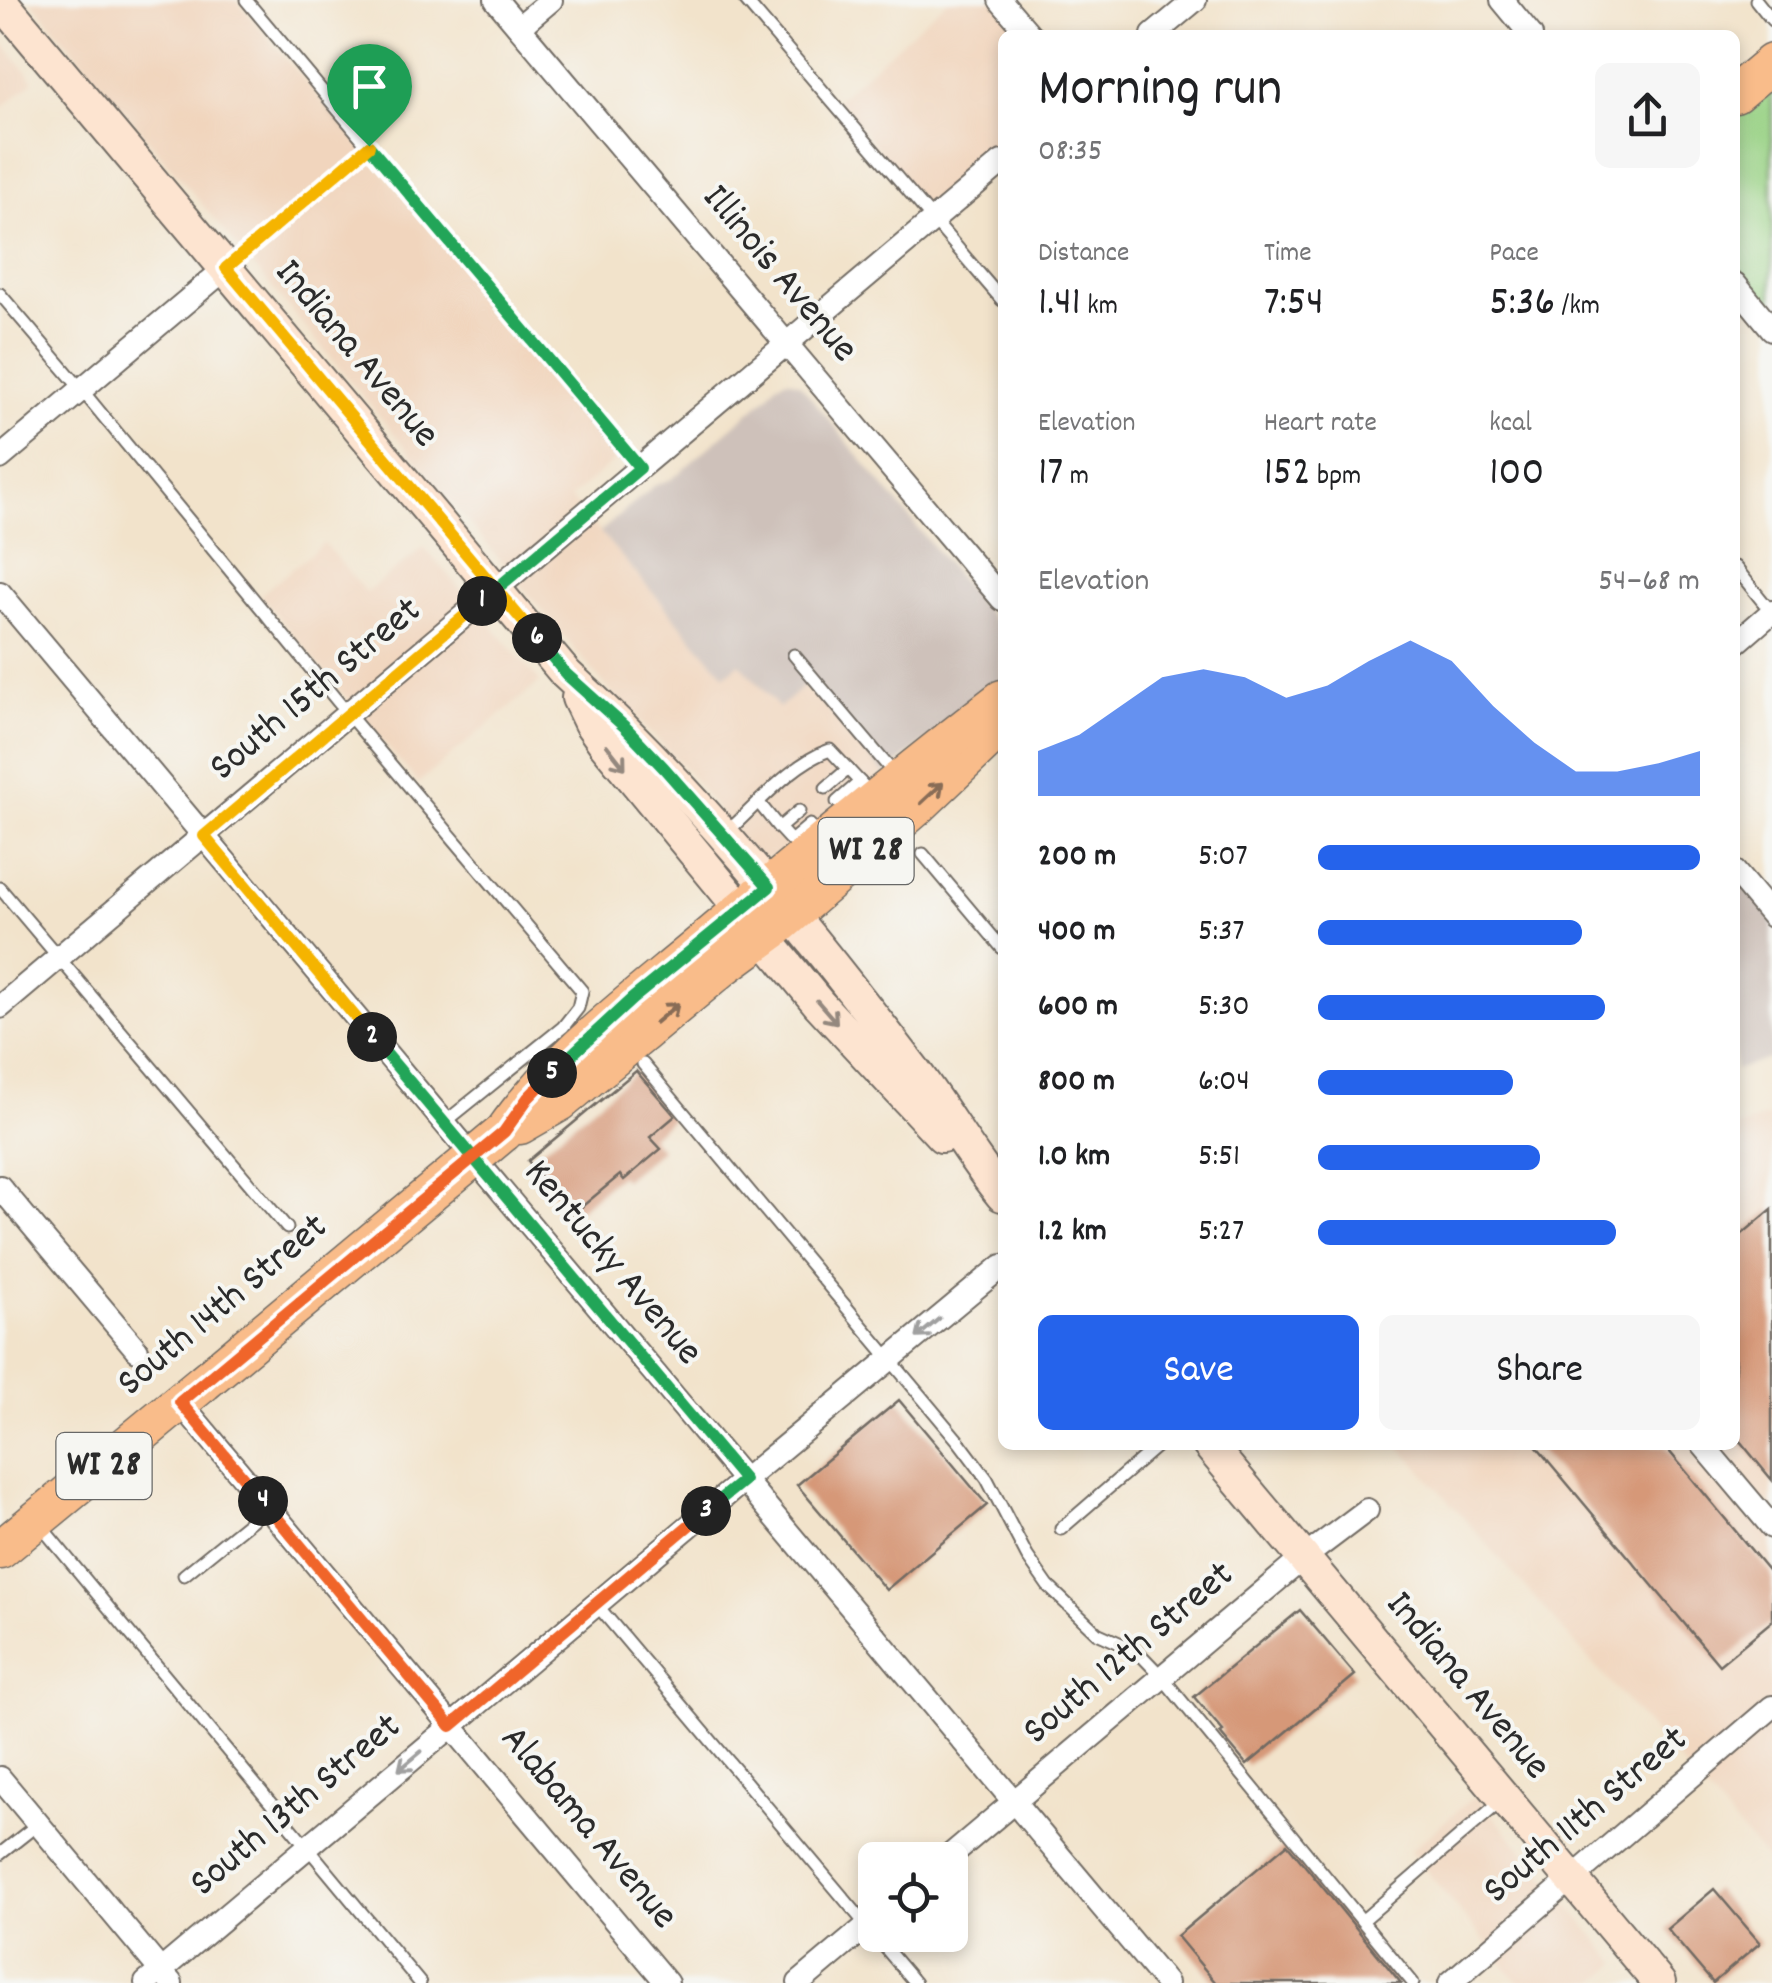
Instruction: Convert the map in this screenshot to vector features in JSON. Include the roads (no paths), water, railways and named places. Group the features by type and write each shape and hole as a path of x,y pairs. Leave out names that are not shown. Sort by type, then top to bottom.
{"main road":[{"name":"Indiana Avenue","path":"0,0 566,674 652,755 724,835 767,912 844,1033 998,1191"},
{"path":"1740,90 1772,63"},
{"name":"Indiana Avenue","path":"566,674 605,744 767,912"},
{"name":"South 14th Street","path":"767,912 879,787 998,702"},
{"name":"South 14th Street","path":"1,1549 504,1132 541,1084 632,999 712,955 920,804 998,730"},
{"name":"Indiana Avenue","path":"1212,1450 1659,1983"}],"street":[{"name":"Illinois Avenue","path":"496,0 998,594"},
{"path":"518,27 550,0"},
{"path":"1000,0 1026,30"},
{"path":"1159,30 1195,0"},
{"path":"1502,0 1527,30"},
{"name":"South 15th Street","path":"0,1007 998,165"},
{"path":"0,458 226,268"},
{"path":"1740,290 1772,328"},
{"name":"Kentucky Avenue","path":"0,593 1166,1983"},
{"path":"1740,640 1772,612"},
{"path":"1740,878 1772,916"},
{"path":"0,1187 138,1350"},
{"name":"South 13th Street","path":"159,1979 306,1846 998,1269"},
{"name":"Alabama Avenue","path":"192,1392 268,1507 667,1983"},
{"path":"1707,1450 1772,1527"},
{"name":"South 12th Street","path":"966,1842 1302,1559 1367,1510"},
{"name":"South 11th Street","path":"1450,1983 1772,1707"},
{"path":"0,1778 159,1979"},
{"path":"799,1983 858,1933"}],"lane":[{"path":"246,0 640,468"},
{"path":"745,0 998,295"},
{"path":"1756,0 1772,20"},
{"path":"226,268 369,146"},
{"path":"0,294 582,991 578,1008 563,1027 444,1122"},
{"path":"1740,573 1772,612"},
{"path":"794,654 879,787"},
{"path":"724,835 818,754 830,750 848,769 879,787"},
{"path":"826,788 848,769"},
{"path":"837,802 879,787"},
{"path":"759,804 790,842 810,825"},
{"path":"779,828 799,811"},
{"path":"923,854 998,943"},
{"path":"0,888 287,1228"},
{"path":"643,1064 987,1478 1027,1556 1048,1586 1097,1633 1137,1652 1162,1677 1414,1983"},
{"path":"1061,1529 1152,1450"},
{"path":"184,1575 268,1507"},
{"path":"37,1521 420,1983"},
{"path":"596,1604 858,1907"},
{"path":"1362,1921 1504,1798"},
{"path":"0,1854 38,1824"},
{"path":"893,1952 915,1983"}]}
